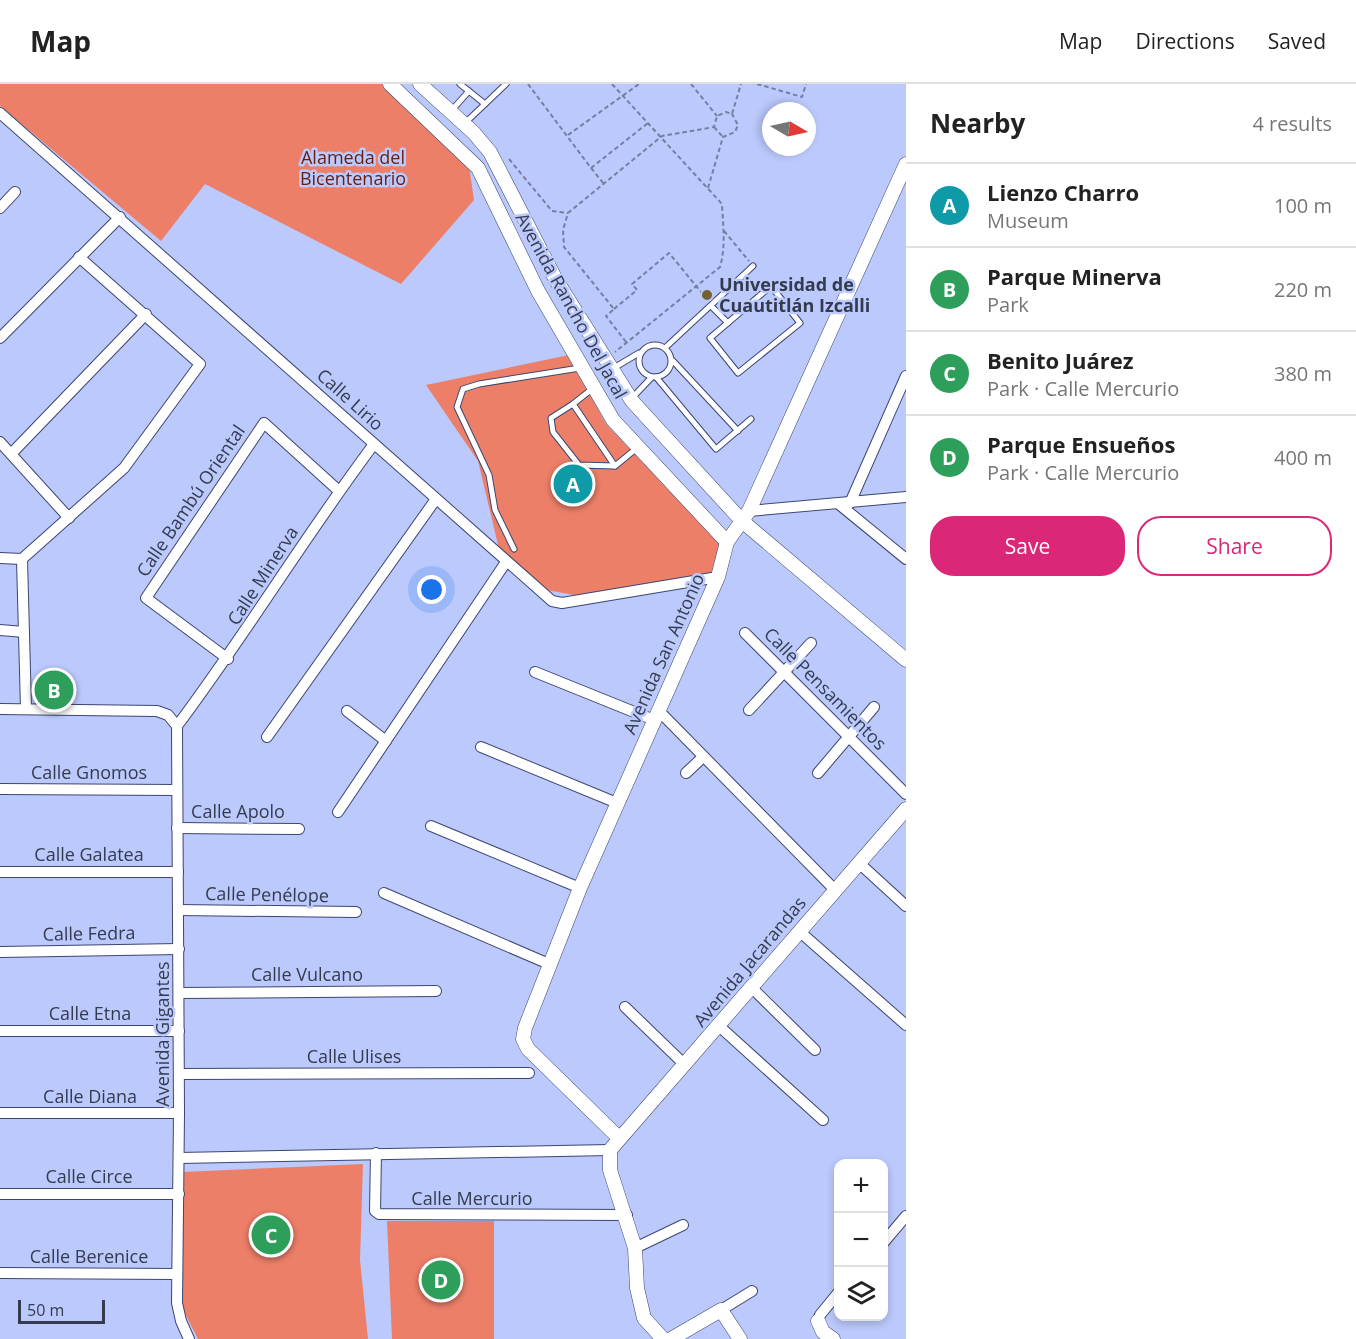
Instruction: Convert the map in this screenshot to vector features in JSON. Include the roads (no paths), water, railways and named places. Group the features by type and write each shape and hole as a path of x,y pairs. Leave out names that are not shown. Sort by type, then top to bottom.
{"street":[{"name":"Avenida Rancho Del Jacal","path":"390,84 478,168 538,291 613,420 727,542"},
{"name":"Avenida Rancho Del Jacal","path":"420,84 464,124 490,152 556,280 630,399 745,516 906,660"},
{"name":"Calle Lirio","path":"0,113 506,562 556,603 718,577"},
{"name":"Avenida San Antonio","path":"619,1138 528,1049 524,1039 525,1028 580,888 718,577 727,542 745,516 906,164"},
{"path":"0,208 15,192"},
{"path":"0,338 120,218"},
{"path":"0,558 22,559 124,468 200,364 79,257"},
{"path":"538,291 556,280"},
{"path":"11,454 146,314"},
{"path":"845,504 906,376"},
{"name":"Calle Bambú Oriental","path":"228,659 146,598 264,423 339,491"},
{"path":"0,442 69,518"},
{"name":"Calle Minerva","path":"177,726 228,659 339,491 374,444"},
{"path":"745,516 906,497"},
{"path":"267,737 436,499"},
{"path":"845,504 906,559"},
{"path":"22,559 26,709"},
{"path":"338,812 506,562"},
{"path":"0,630 24,632"},
{"name":"Calle Pensamientos","path":"745,633 906,794"},
{"path":"749,710 811,644"},
{"path":"535,672 656,715 835,890"},
{"path":"818,773 874,707"},
{"path":"0,709 157,711 168,715 177,726"},
{"path":"347,711 386,741"},
{"name":"Avenida Gigantes","path":"177,726 179,950 177,1303 181,1321 189,1339"},
{"path":"481,747 617,803"},
{"path":"686,773 702,758"},
{"name":"Calle Gnomos","path":"0,789 177,790"},
{"name":"Avenida Jacarandas","path":"610,1150 720,1026 799,931 904,814"},
{"path":"431,826 580,888"},
{"name":"Calle Apolo","path":"177,828 299,829"},
{"path":"859,864 906,906"},
{"name":"Calle Galatea","path":"0,872 178,872"},
{"path":"384,893 549,964"},
{"name":"Calle Penélope","path":"178,910 356,912"},
{"path":"799,931 906,1025"},
{"name":"Calle Fedra","path":"0,951 179,950"},
{"path":"752,988 815,1050"},
{"name":"Calle Vulcano","path":"179,993 436,991"},
{"path":"625,1007 685,1065"},
{"path":"720,1026 823,1120"},
{"name":"Calle Etna","path":"0,1031 179,1031"},
{"name":"Calle Ulises","path":"179,1074 529,1072"},
{"name":"Calle Diana","path":"0,1113 179,1113"},
{"path":"179,1158 610,1150 610,1170 627,1215 635,1248 637,1288 644,1318 663,1339"},
{"name":"Calle Mercurio","path":"376,1154 375,1211 379,1214 627,1215"},
{"name":"Calle Circe","path":"0,1194 179,1194"},
{"path":"888,1237 906,1216"},
{"path":"635,1248 683,1225"},
{"name":"Calle Berenice","path":"0,1273 177,1274"},
{"path":"671,1339 752,1291"},
{"path":"833,1339 823,1332 818,1321 834,1298"},
{"path":"721,1310 740,1339"}],"lane":[{"path":"460,84 485,104"},
{"path":"464,124 506,84"},
{"path":"450,112 469,91"},
{"path":"666,347 753,266"},
{"path":"771,286 800,323 738,373 710,338 728,323 771,286"},
{"path":"711,306 728,323"},
{"path":"609,364 639,353 651,344 666,347"},
{"path":"666,347 673,361 738,430"},
{"path":"639,353 639,368 653,377 716,449 752,419"},
{"path":"630,399 653,377 666,375 673,361"},
{"path":"514,549 495,510 489,475 458,407 458,398 463,389 479,384 582,367"},
{"path":"594,388 551,418 553,432 579,465 615,466 637,448"},
{"path":"573,404 615,466"}],"place":[{"name":"Universidad de Cuautitlán Izcalli","path":"707,295"},
{"name":"Lienzo Charro","path":"573,484"},
{"name":"Parque Minerva","path":"54,690"},
{"name":"Benito Juárez","path":"271,1235"},
{"name":"Parque Ensueños","path":"441,1280"}],"park label":[{"name":"Alameda del Bicentenario","path":"353,168"}]}
